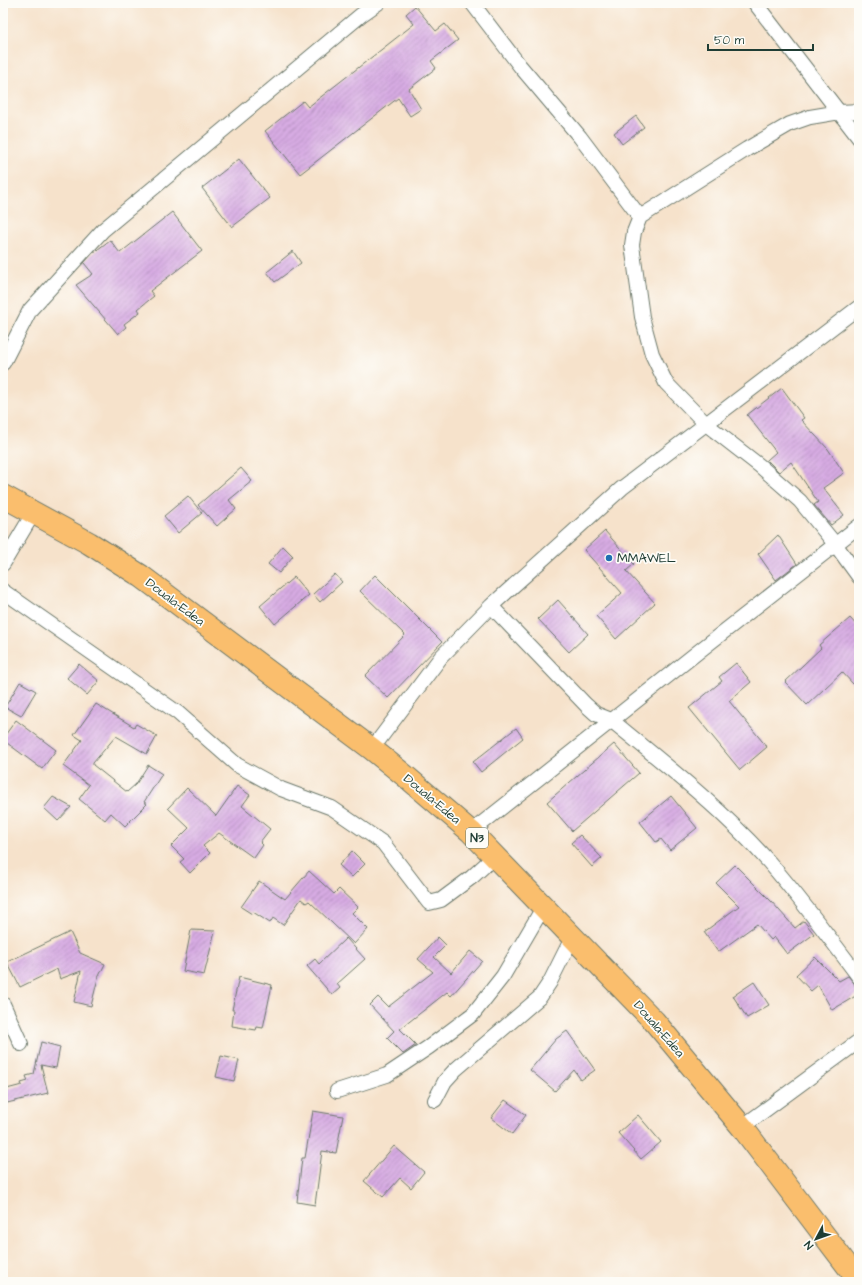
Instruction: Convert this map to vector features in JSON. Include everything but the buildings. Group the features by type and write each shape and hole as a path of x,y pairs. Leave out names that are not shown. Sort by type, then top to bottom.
{"highway":[{"name":"Douala-Edea","path":"3,496 89,543 141,576 372,749 471,832 654,1021 742,1127 859,1281"}],"street":[{"path":"3,363 30,310 103,230 361,15 378,3"},
{"path":"472,3 520,66 580,137 640,217"},
{"path":"755,3 859,138"},
{"path":"859,111 840,112 810,117 790,124 747,149 640,217 634,232 632,244 642,317 652,354 666,383 706,424 760,466 800,501 835,544 859,577"},
{"path":"372,749 441,657 491,606 622,488 859,307"},
{"path":"3,564 34,512"},
{"path":"471,832 611,720 859,526"},
{"path":"3,591 178,713 236,765 281,789 332,808 383,843 429,903 442,900 472,877 495,856"},
{"path":"491,606 586,705 596,714 611,720 686,782 724,816 768,862 812,914 859,977"},
{"path":"337,1091 387,1075 429,1047 473,1014 503,976 544,906"},
{"path":"435,1100 445,1081 455,1070 540,997 550,982 573,936"},
{"path":"3,1004 21,1044"},
{"path":"742,1127 859,1041"}],"place":[{"name":"MMAWEL","path":"609,558"}]}
